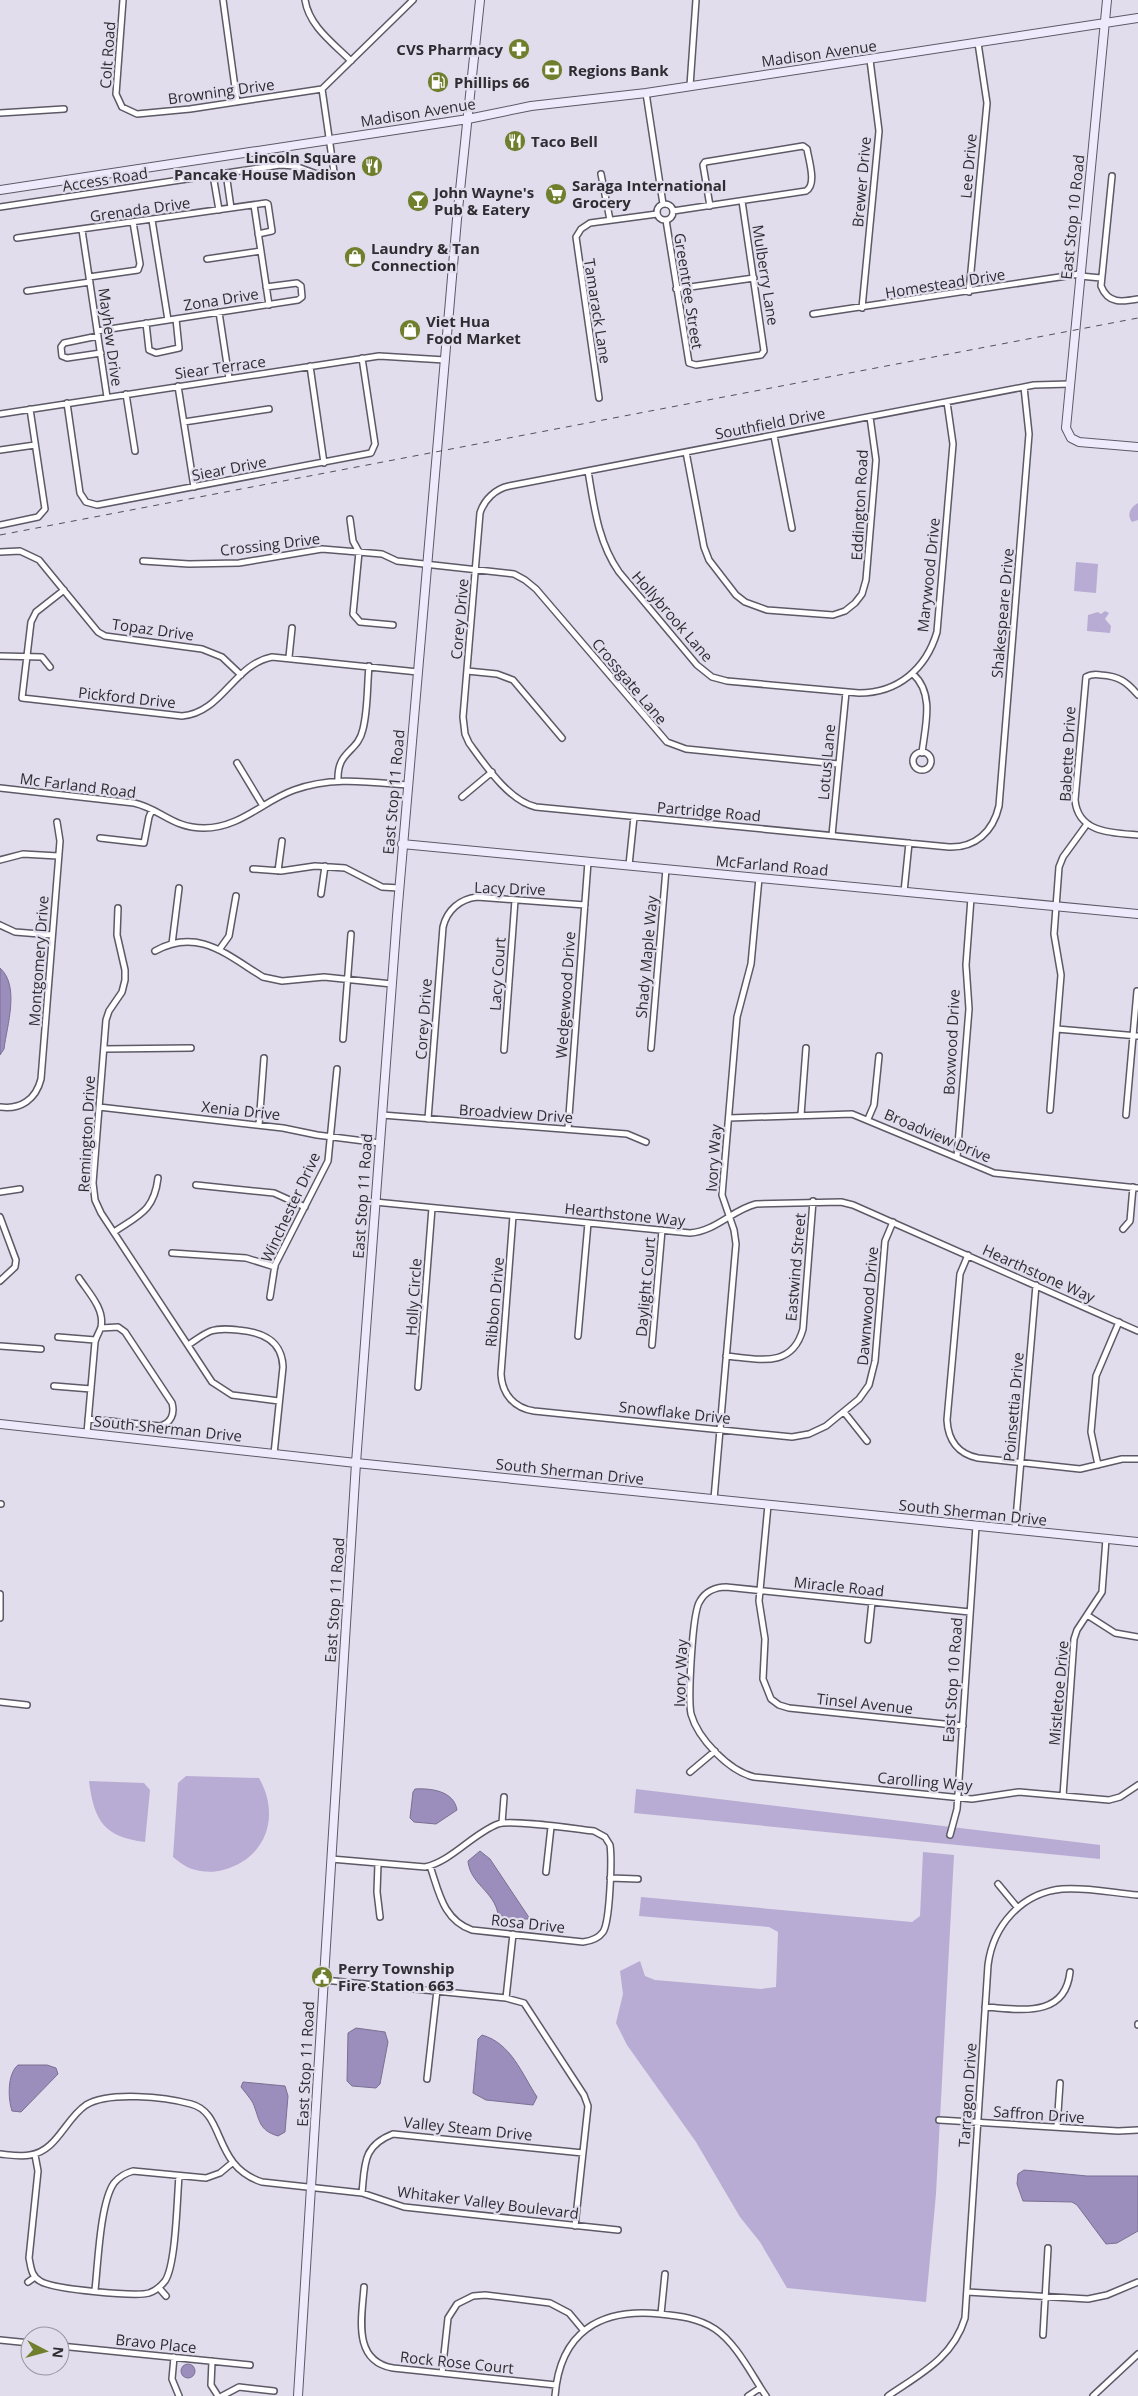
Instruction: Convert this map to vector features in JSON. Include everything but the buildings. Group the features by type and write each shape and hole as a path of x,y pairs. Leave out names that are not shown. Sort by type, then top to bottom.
{"main road":[{"name":"East Stop 11 Road","path":"298,2396 356,1463 402,844 445,360 480,0"},
{"name":"East Stop 10 Road","path":"1107,0 1066,424 1069,436 1080,442 1138,448"},
{"name":"Madison Avenue","path":"0,190 468,119 531,106 646,93 1138,18"},
{"name":"McFarland Road","path":"402,844 1138,914"},
{"name":"South Sherman Drive","path":"0,1424 356,1463 1138,1542"}],"street":[{"name":"Colt Road","path":"123,0 116,89 117,98 124,109"},
{"path":"223,0 237,102"},
{"path":"305,0 314,24 351,61"},
{"path":"330,140 322,89 413,0"},
{"path":"690,86 690,58 696,0"},
{"name":"Lee Drive","path":"969,292 987,103 978,43"},
{"name":"Brewer Drive","path":"862,308 879,131 870,60"},
{"name":"Browning Drive","path":"124,109 139,114 190,109 322,89"},
{"path":"646,93 663,204"},
{"path":"0,113 64,109"},
{"name":"Access Road","path":"0,207 283,165 296,166 317,174 334,172 330,140"},
{"path":"601,174 610,220 656,214 658,207 663,204 670,206 673,211 710,206 806,191 812,183 807,149 803,146 706,162 703,165 710,206"},
{"path":"226,173 231,208"},
{"path":"213,175 219,210"},
{"path":"1112,176 1101,278 1102,289 1110,298 1122,302 1138,299"},
{"name":"Mulberry Lane","path":"690,364 696,366 764,354 742,201"},
{"name":"Grenada Drive","path":"17,238 267,203 272,230 258,234"},
{"path":"254,205 269,305"},
{"name":"Greentree Street","path":"656,214 660,219 666,220 672,217 673,211"},
{"path":"152,220 168,320"},
{"name":"Tamarack Lane","path":"599,398 576,243 580,229 590,223 610,220"},
{"name":"Greentree Street","path":"666,220 687,359 690,364"},
{"path":"90,280 138,270 140,264 134,222"},
{"name":"Mayhew Drive","path":"82,230 107,397"},
{"path":"207,259 261,251"},
{"name":"Homestead Drive","path":"813,314 1080,275 1101,278"},
{"path":"676,289 754,278"},
{"name":"Mayhew Drive","path":"27,291 90,280"},
{"name":"Zona Drive","path":"101,353 66,358 62,356 61,347 64,343 146,323 299,300 303,294 301,286 297,283 266,287"},
{"path":"219,312 229,378"},
{"name":"Zona Drive","path":"146,323 150,351 154,354 179,348 176,319"},
{"name":"Siear Terrace","path":"0,414 362,358 381,356 445,360"},
{"name":"Siear Drive","path":"67,403 80,493 86,502 97,505 368,454 375,449 362,358"},
{"path":"310,366 324,463"},
{"name":"Southfield Drive","path":"483,507 494,493 505,487 1024,387 1041,384 1070,384"},
{"path":"178,386 194,487"},
{"name":"Shakespeare Drive","path":"982,837 994,822 999,806 1030,434 1024,387"},
{"path":"126,394 135,451"},
{"name":"Marywood Drive","path":"846,692 866,693 880,691 897,685 912,674 928,654 938,628 952,444 947,402"},
{"path":"0,525 36,518 42,513 45,504 30,409"},
{"path":"184,422 269,409"},
{"name":"Eddington Road","path":"686,452 705,549 713,567 740,598 750,605 764,609 828,615 838,614 850,608 862,594 866,580 876,460 870,417"},
{"path":"774,436 792,528"},
{"path":"0,450 35,445"},
{"name":"Hollybrook Lane","path":"588,471 600,534 610,558 619,572 702,670 712,677 726,681 846,692"},
{"name":"Corey Drive","path":"465,734 463,717 483,507"},
{"path":"350,519 353,541 359,552 354,617 360,622 393,625"},
{"name":"Crossing Drive","path":"143,561 232,564 318,549 384,554 396,561 427,565"},
{"name":"Topaz Drive","path":"0,552 15,550 33,556 41,562 98,632 105,636 202,649 222,657 241,675"},
{"name":"Crossgate Lane","path":"427,565 509,573 532,585 660,736 673,745 686,749 838,764"},
{"path":"27,658 34,615 64,590"},
{"path":"288,657 292,628"},
{"path":"0,656 42,657 50,667"},
{"name":"Pickford Drive","path":"27,658 22,698 187,716 209,706 241,675 260,660 274,656 418,672"},
{"path":"338,780 340,763 354,747 363,732 369,666"},
{"path":"467,671 497,674 511,679 562,738"},
{"path":"912,674 923,687 927,702 922,753"},
{"name":"Babette Drive","path":"1087,824 1077,812 1075,800 1084,680 1087,676 1093,674 1118,677 1126,682 1138,695"},
{"name":"Lotus Lane","path":"832,835 846,692"},
{"name":"Partridge Road","path":"465,734 471,746 510,794 529,805 956,847 972,843 982,837"},
{"path":"237,764 263,806"},
{"path":"462,797 492,772"},
{"name":"Mc Farland Road","path":"0,788 129,802 152,810 179,824 209,828 239,821 263,806 302,787 338,780 408,786"},
{"path":"100,838 144,843 152,810"},
{"path":"629,865 634,816"},
{"name":"Montgomery Drive","path":"0,1107 16,1107 31,1099 39,1088 41,1079 60,836 56,822"},
{"path":"1050,1110 1061,972 1054,934 1060,864 1087,824 1104,832 1138,835"},
{"path":"278,871 282,841"},
{"path":"904,892 908,843"},
{"path":"0,860 22,854 58,856"},
{"name":"Wedgewood Drive","path":"568,1130 588,862"},
{"path":"254,868 278,871 315,866 345,868 382,887 399,888"},
{"path":"321,894 325,866"},
{"name":"Shady Maple Way","path":"651,1048 666,869"},
{"name":"Ivory Way","path":"714,1499 736,1244 734,1230 722,1195 737,1017 751,964 759,878"},
{"path":"172,944 179,888"},
{"path":"219,950 229,936 236,896"},
{"name":"Lacy Drive","path":"445,920 454,907 470,898 584,905"},
{"name":"Boxwood Drive","path":"956,1157 968,1009 966,960 971,898"},
{"name":"Lacy Court","path":"504,1050 515,900"},
{"name":"Remington Drive","path":"118,908 117,935 125,970 125,980 122,992 109,1011 106,1020 94,1193 99,1209 212,1382 221,1390 239,1397 280,1401"},
{"name":"Corey Drive","path":"428,1119 445,920"},
{"path":"0,926 17,932 52,935"},
{"path":"343,1039 351,934"},
{"path":"155,951 172,944 195,942 219,950 263,977 272,980 320,976 392,984"},
{"path":"1126,1115 1136,1036 1137,991"},
{"path":"1057,1029 1136,1036"},
{"path":"104,1050 191,1048"},
{"path":"802,1114 806,1048"},
{"path":"868,1119 874,1104 878,1056"},
{"path":"259,1125 264,1058"},
{"name":"Winchester Drive","path":"270,1297 274,1267 328,1161 336,1069"},
{"name":"Xenia Drive","path":"99,1107 259,1125 380,1143"},
{"name":"Broadview Drive","path":"729,1118 845,1113 868,1119 985,1170 1001,1174 1136,1188"},
{"name":"Broadview Drive","path":"382,1115 630,1134 646,1142"},
{"path":"114,1232 150,1207 157,1192 158,1178"},
{"path":"196,1185 274,1193 305,1207"},
{"path":"1123,1230 1130,1222 1136,1188"},
{"path":"0,1192 20,1189"},
{"name":"Hearthstone Way","path":"375,1202 697,1232 709,1229 744,1208 756,1204 813,1201 849,1203 893,1222 946,1249 968,1255 1138,1330"},
{"name":"Eastwind Street","path":"726,1356 777,1358 790,1352 801,1336 813,1201"},
{"name":"Holly Circle","path":"418,1388 432,1208"},
{"name":"Ribbon Drive","path":"504,1390 500,1374 513,1216"},
{"path":"0,1217 16,1259 15,1267 0,1282"},
{"name":"Dawnwood Drive","path":"844,1412 863,1394 874,1372 885,1240 893,1222"},
{"path":"578,1336 588,1223"},
{"name":"Daylight Court","path":"652,1346 662,1230"},
{"path":"172,1253 246,1258 274,1267"},
{"path":"968,1255 960,1274 947,1420 949,1435 956,1447 976,1458 1080,1469 1122,1459 1138,1459"},
{"path":"79,1278 98,1306 101,1328 95,1340 86,1433"},
{"name":"Poinsettia Drive","path":"1016,1530 1036,1285"},
{"path":"1098,1465 1091,1432 1096,1376 1119,1322"},
{"path":"88,1418 160,1426 169,1422 172,1417 172,1403 125,1332 118,1327 101,1328"},
{"path":"188,1345 213,1330 251,1331 269,1338 281,1354 283,1367 274,1454"},
{"path":"58,1337 95,1340"},
{"path":"0,1346 41,1349"},
{"path":"54,1386 90,1389"},
{"name":"Snowflake Drive","path":"504,1390 514,1403 531,1411 788,1437 802,1436 822,1429 844,1412"},
{"path":"844,1412 867,1440"},
{"path":"760,1591 768,1505"},
{"name":"East Stop 10 Road","path":"950,1835 956,1818 958,1798 976,1526"},
{"name":"Mistletoe Drive","path":"1063,1796 1074,1639 1102,1592 1106,1539"},
{"name":"Miracle Road","path":"707,1593 722,1587 970,1612"},
{"name":"Tinsel Avenue","path":"760,1591 759,1604 765,1649 763,1680 768,1695 776,1703 787,1708 963,1726"},
{"name":"Ivory Way","path":"707,1593 700,1600 695,1612 690,1702 696,1724 715,1751"},
{"path":"0,1594 0,1618"},
{"path":"868,1640 872,1602"},
{"path":"1087,1615 1115,1633 1138,1637"},
{"path":"0,1702 27,1705"},
{"path":"690,1772 715,1751"},
{"name":"Carolling Way","path":"715,1751 731,1768 754,1777 958,1798 980,1799 1017,1792 1109,1800 1120,1797 1138,1785"},
{"path":"502,1823 504,1797"},
{"path":"331,1859 416,1867 430,1866 488,1829 502,1823 594,1831 605,1837 610,1845 612,1854 610,1878 638,1880"},
{"path":"546,1872 551,1827"},
{"path":"378,1864 377,1892 380,1917"},
{"name":"Rosa Drive","path":"430,1866 446,1912 454,1921 472,1930 583,1942 593,1940 604,1931 607,1925 610,1878"},
{"path":"998,1884 1017,1907 1038,1895 1063,1889 1138,1895"},
{"name":"Tarragon Drive","path":"888,2396 935,2364 954,2344 965,2318 988,1965 992,1944 1002,1925 1017,1907"},
{"path":"506,1998 513,1934"},
{"path":"986,2007 1027,2010 1044,2007 1061,1995 1067,1985 1070,1972"},
{"path":"324,1980 437,1990 506,1998 524,2003 584,2095 588,2106 575,2226"},
{"path":"428,2079 437,1990"},
{"path":"1057,2127 1060,2083"},
{"name":"Whitaker Valley Boulevard","path":"34,2155 50,2146 70,2119 85,2106 104,2098 122,2096 186,2103 200,2108 211,2118 225,2152 232,2163 246,2175 262,2182 362,2193 404,2207 618,2230"},
{"name":"Saffron Drive","path":"939,2120 1118,2131 1138,2130"},
{"name":"Valley Steam Drive","path":"362,2193 366,2156 380,2139 392,2134 583,2153"},
{"path":"0,2154 34,2155 38,2171 29,2258 31,2271 35,2277 41,2282 52,2285 132,2295 151,2292 159,2288 170,2271 179,2176"},
{"path":"95,2290 107,2201 115,2182 124,2174 133,2171 210,2177 220,2173 232,2163"},
{"path":"1043,2335 1048,2248"},
{"path":"661,2314 665,2274"},
{"path":"28,2282 35,2277"},
{"path":"967,2292 1092,2298 1112,2294 1138,2282"},
{"name":"Rock Rose Court","path":"364,2287 362,2338 370,2355 388,2367 556,2385"},
{"path":"159,2288 166,2296"},
{"path":"442,2373 448,2318 458,2304 473,2296 482,2295 550,2304 569,2313 584,2331"},
{"path":"555,2396 556,2385 565,2355 584,2331 603,2319 619,2314 636,2312 692,2318 717,2331 732,2346 766,2396"},
{"path":"0,2340 20,2342"},
{"name":"Bravo Place","path":"70,2347 250,2365"},
{"path":"1093,2396 1138,2354"},
{"path":"174,2358 172,2379 179,2396"},
{"path":"212,2361 211,2384 218,2396"},
{"path":"222,2396 239,2387 274,2391"},
{"path":"748,2396 760,2388"},
{"path":"898,2389 902,2396"}],"shaded area":[{"path":"1138,503 1138,520 1132,522 1129,516 1130,511"},
{"path":"1076,562 1098,564 1096,593 1074,591"},
{"path":"1105,611 1109,613 1105,619 1111,626 1110,633 1087,631 1088,615 1098,612 1101,614"},
{"path":"0,968 6,976 9,985 11,1006 4,1049 0,1055"},
{"path":"186,1776 259,1778 266,1792 269,1821 259,1846 250,1856 238,1864 223,1870 210,1872 189,1868 173,1857 178,1783"},
{"path":"89,1781 144,1783 150,1790 145,1842 120,1836 104,1825 94,1807"},
{"path":"415,1789 435,1790 447,1795 455,1804 457,1810 436,1824 414,1822 410,1818"},
{"path":"636,1789 1100,1845 1100,1859 634,1813"},
{"path":"480,1851 490,1859 530,1919 508,1919 498,1914 492,1899 477,1882 470,1869 468,1861"},
{"path":"923,1852 954,1855 936,2194 926,2302 787,2288 760,2242 740,2217 696,2142 627,2045 616,2023 623,1994 620,1971 640,1961 645,1976 655,1980 761,1989 776,1987 778,1932 769,1927 639,1916 641,1897 912,1922 920,1916"},
{"path":"356,2028 385,2032 388,2042 380,2084 376,2088 352,2086 347,2081 348,2033"},
{"path":"482,2035 501,2045 515,2060 537,2097 533,2105 486,2100 473,2093 478,2039"},
{"path":"18,2065 47,2065 56,2068 58,2074 21,2112 12,2111 9,2094 10,2080 14,2069"},
{"path":"243,2082 285,2086 288,2096 285,2132 278,2136 271,2134 263,2127 253,2103 241,2087"},
{"path":"1024,2170 1087,2176 1138,2176 1138,2231 1117,2243 1106,2244 1077,2205 1072,2202 1023,2201 1017,2184 1018,2174"},
{"path":"185,2364 191,2364 195,2371 191,2378 185,2378 181,2374 181,2368"}],"railway":[{"path":"0,535 1138,318"}],"place":[{"name":"CVS Pharmacy","path":"519,49"},
{"name":"Regions Bank","path":"552,70"},
{"name":"Phillips 66","path":"438,82"},
{"name":"Taco Bell","path":"515,141"},
{"name":"Lincoln Square Pancake House Madison","path":"372,166"},
{"name":"Saraga International Grocery","path":"556,194"},
{"name":"John Wayne's Pub & Eatery","path":"418,201"},
{"name":"Laundry & Tan Connection","path":"355,257"},
{"name":"Viet Hua Food Market","path":"410,330"},
{"name":"Perry Township Fire Station 663","path":"322,1977"}]}
